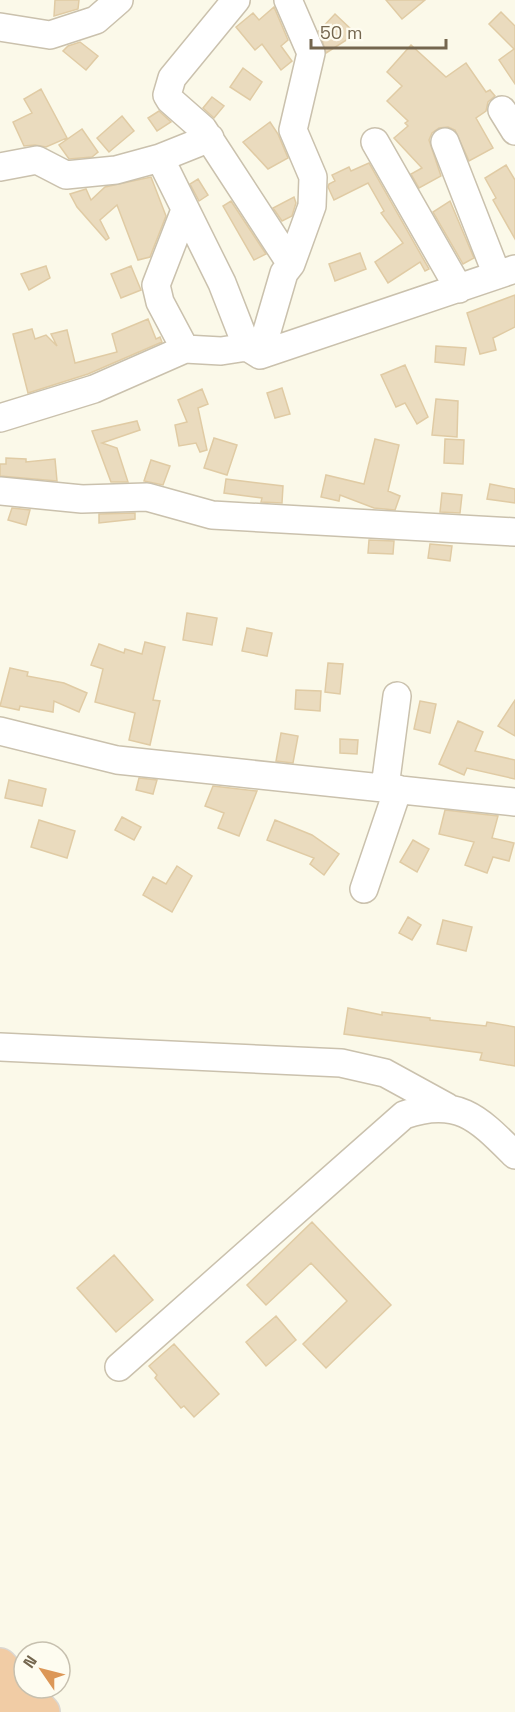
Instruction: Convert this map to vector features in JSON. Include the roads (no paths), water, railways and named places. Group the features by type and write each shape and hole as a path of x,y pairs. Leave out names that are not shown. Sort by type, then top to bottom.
{"highway":[{"path":"0,1665 43,1712"},
{"path":"0,1700 11,1712"}],"street":[{"path":"0,27 50,35 96,20 119,0"},
{"path":"236,0 172,78 167,89 170,100 210,138 291,264"},
{"path":"254,351 284,273 291,264 312,206 313,177 293,129 311,53 288,0"},
{"path":"0,167 37,160 66,175 122,169 160,158 210,138"},
{"path":"0,418 94,389 185,349 254,351 459,289 506,272 445,141"},
{"path":"375,142 459,289"},
{"path":"160,158 254,351"},
{"path":"185,210 156,285 160,302 185,349"},
{"path":"0,491 82,499 147,497 212,515 515,532"},
{"path":"364,889 391,788 397,696"},
{"path":"0,731 117,760 515,802"},
{"path":"0,1047 340,1063 385,1072 447,1107 467,1113 483,1123 515,1155"},
{"path":"119,1367 404,1115 426,1107 447,1107"}]}
